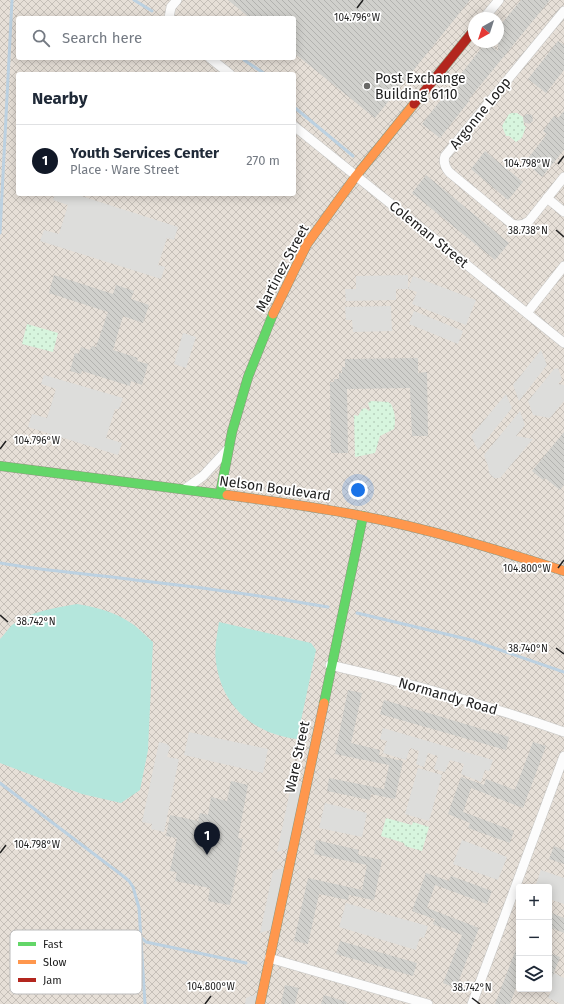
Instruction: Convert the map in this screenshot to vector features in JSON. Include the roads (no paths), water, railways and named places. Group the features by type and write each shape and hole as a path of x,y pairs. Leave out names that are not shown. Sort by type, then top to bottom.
{"street":[{"path":"169,16 171,7 177,0"},
{"path":"489,12 498,0"},
{"name":"Argonne Loop","path":"564,11 444,159 445,165 449,172 506,219 516,225 526,223 564,177"},
{"name":"Martinez Street","path":"220,494 228,448 248,377 278,303 307,244 356,176 468,37"},
{"path":"212,60 228,72"},
{"name":"Coleman Street","path":"296,128 564,343"},
{"path":"547,198 564,212"},
{"path":"527,313 564,266"},
{"path":"185,489 203,476 228,448"},
{"name":"Nelson Boulevard","path":"0,466 290,503 363,516 442,535 564,571"},
{"name":"Ware Street","path":"260,1004 330,665 363,516"},
{"name":"Normandy Road","path":"330,665 428,689 525,718 564,732"},
{"path":"472,1004 564,756"},
{"path":"270,958 428,1004"}],"waterway":[{"path":"0,233 12,0"},
{"path":"134,0 152,11"},
{"path":"244,60 262,72"},
{"path":"296,109 353,156"},
{"path":"0,563 256,595 328,607"},
{"path":"357,613 471,640 564,672"},
{"path":"0,783 129,881 133,887 139,908 140,930"},
{"path":"142,938 146,942 246,963"},
{"path":"142,956 145,1004"}],"place":[{"name":"Post Exchange Building 6110","path":"367,86"},
{"name":"Youth Services Center","path":"207,855"}]}
